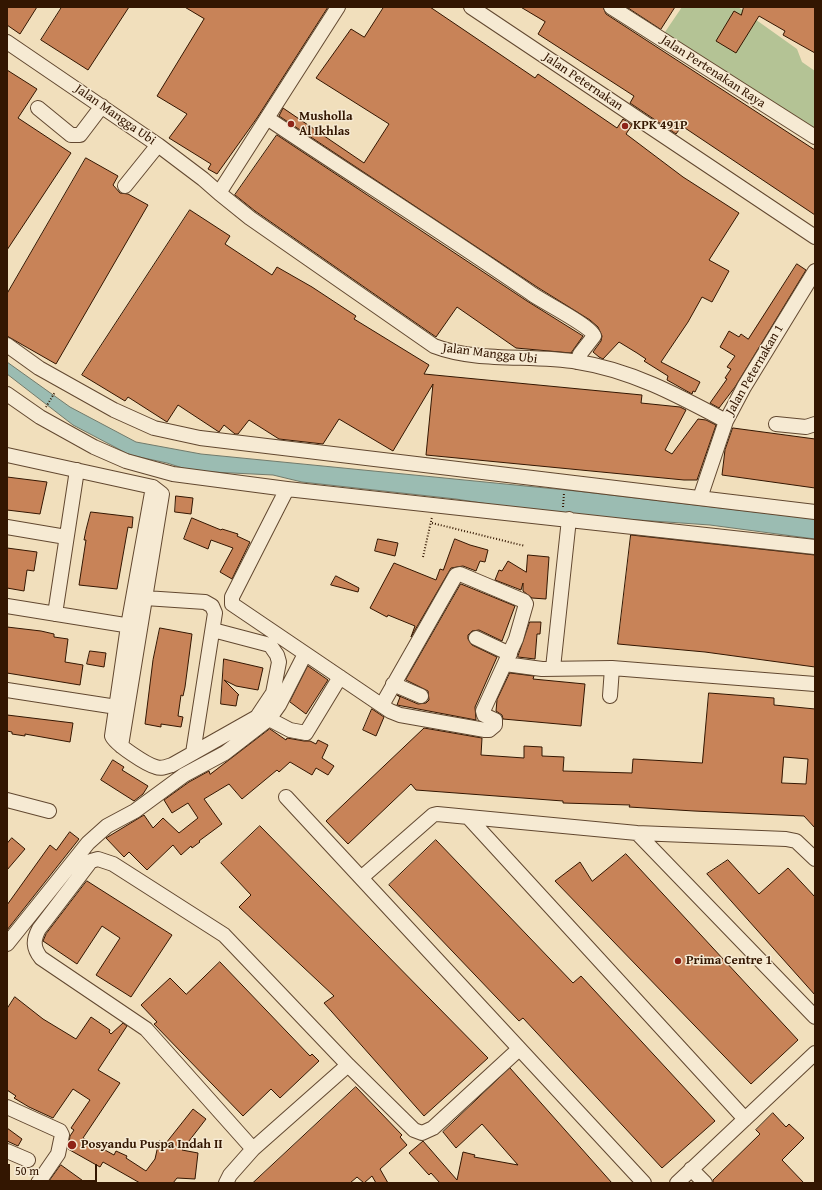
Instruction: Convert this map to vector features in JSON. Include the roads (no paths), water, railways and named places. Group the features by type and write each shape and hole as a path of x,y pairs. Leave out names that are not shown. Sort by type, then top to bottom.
{"street":[{"path":"219,193 338,7"},
{"name":"Jalan Peternakan","path":"471,7 815,237"},
{"name":"Jalan Pertenakan Raya","path":"611,7 815,137"},
{"name":"Jalan Mangga Ubi","path":"7,42 158,145 203,178 250,218 434,346 452,352 577,362 631,376 671,392 726,421"},
{"path":"38,108 71,135 80,135 102,106"},
{"path":"267,118 483,261 542,302 579,322 593,332 594,336 580,354 577,362"},
{"path":"125,186 158,145"},
{"name":"Jalan Peternakan 1","path":"700,498 726,421 744,387 815,271"},
{"path":"7,345 39,368 114,410 162,429 207,439 815,512"},
{"path":"7,394 68,434 126,461 173,474 287,489 433,504 566,513 815,547"},
{"path":"776,424 806,426 815,424"},
{"path":"7,455 153,487 140,598 120,708 112,737 121,746 156,768 172,765 257,717 272,693 279,662 277,655 270,645 213,630"},
{"path":"55,614 77,470"},
{"path":"287,489 230,601 232,604 390,711 400,716 489,730 495,725 495,720 484,715 483,711 507,659 524,614 526,606 524,601 458,574 382,705"},
{"path":"552,668 566,513"},
{"path":"7,527 66,537"},
{"path":"140,598 208,604 215,613 193,753"},
{"path":"7,606 134,627"},
{"path":"476,638 507,659 533,668 612,668 815,684"},
{"path":"7,944 88,843 107,826 136,811 184,774 225,753 269,719 279,705 306,654"},
{"path":"610,696 612,668"},
{"path":"269,719 290,730 306,733 340,677"},
{"path":"393,684 421,696"},
{"path":"7,690 120,708"},
{"path":"286,796 644,1183"},
{"path":"7,800 49,811"},
{"path":"362,878 433,815 637,833 786,839 796,841 815,859"},
{"path":"469,818 745,1119"},
{"path":"637,833 815,1017"},
{"path":"253,1149 146,1029 41,958 36,952 35,936 39,929 91,861 98,859 113,864 224,935 348,1065 414,1130 422,1133 433,1128 519,1049"},
{"path":"677,1183 815,1053"},
{"path":"226,1183 230,1175 253,1149 348,1065"},
{"path":"7,1107 60,1131 62,1135 58,1154 38,1183"},
{"path":"9,1156 28,1160"},
{"path":"691,1169 705,1183"}],"water":[{"path":"7,362 70,407 136,442 201,454 576,491 815,519 815,539 710,525 552,514 456,499 302,482 273,475 192,471 167,463 130,455 73,425 7,374"}],"place":[{"name":"Musholla Al Ikhlas","path":"291,124"},
{"name":"KPK 491P","path":"625,126"},
{"name":"Prima Centre 1","path":"678,961"},
{"name":"Posyandu Puspa Indah II","path":"72,1145"}]}
